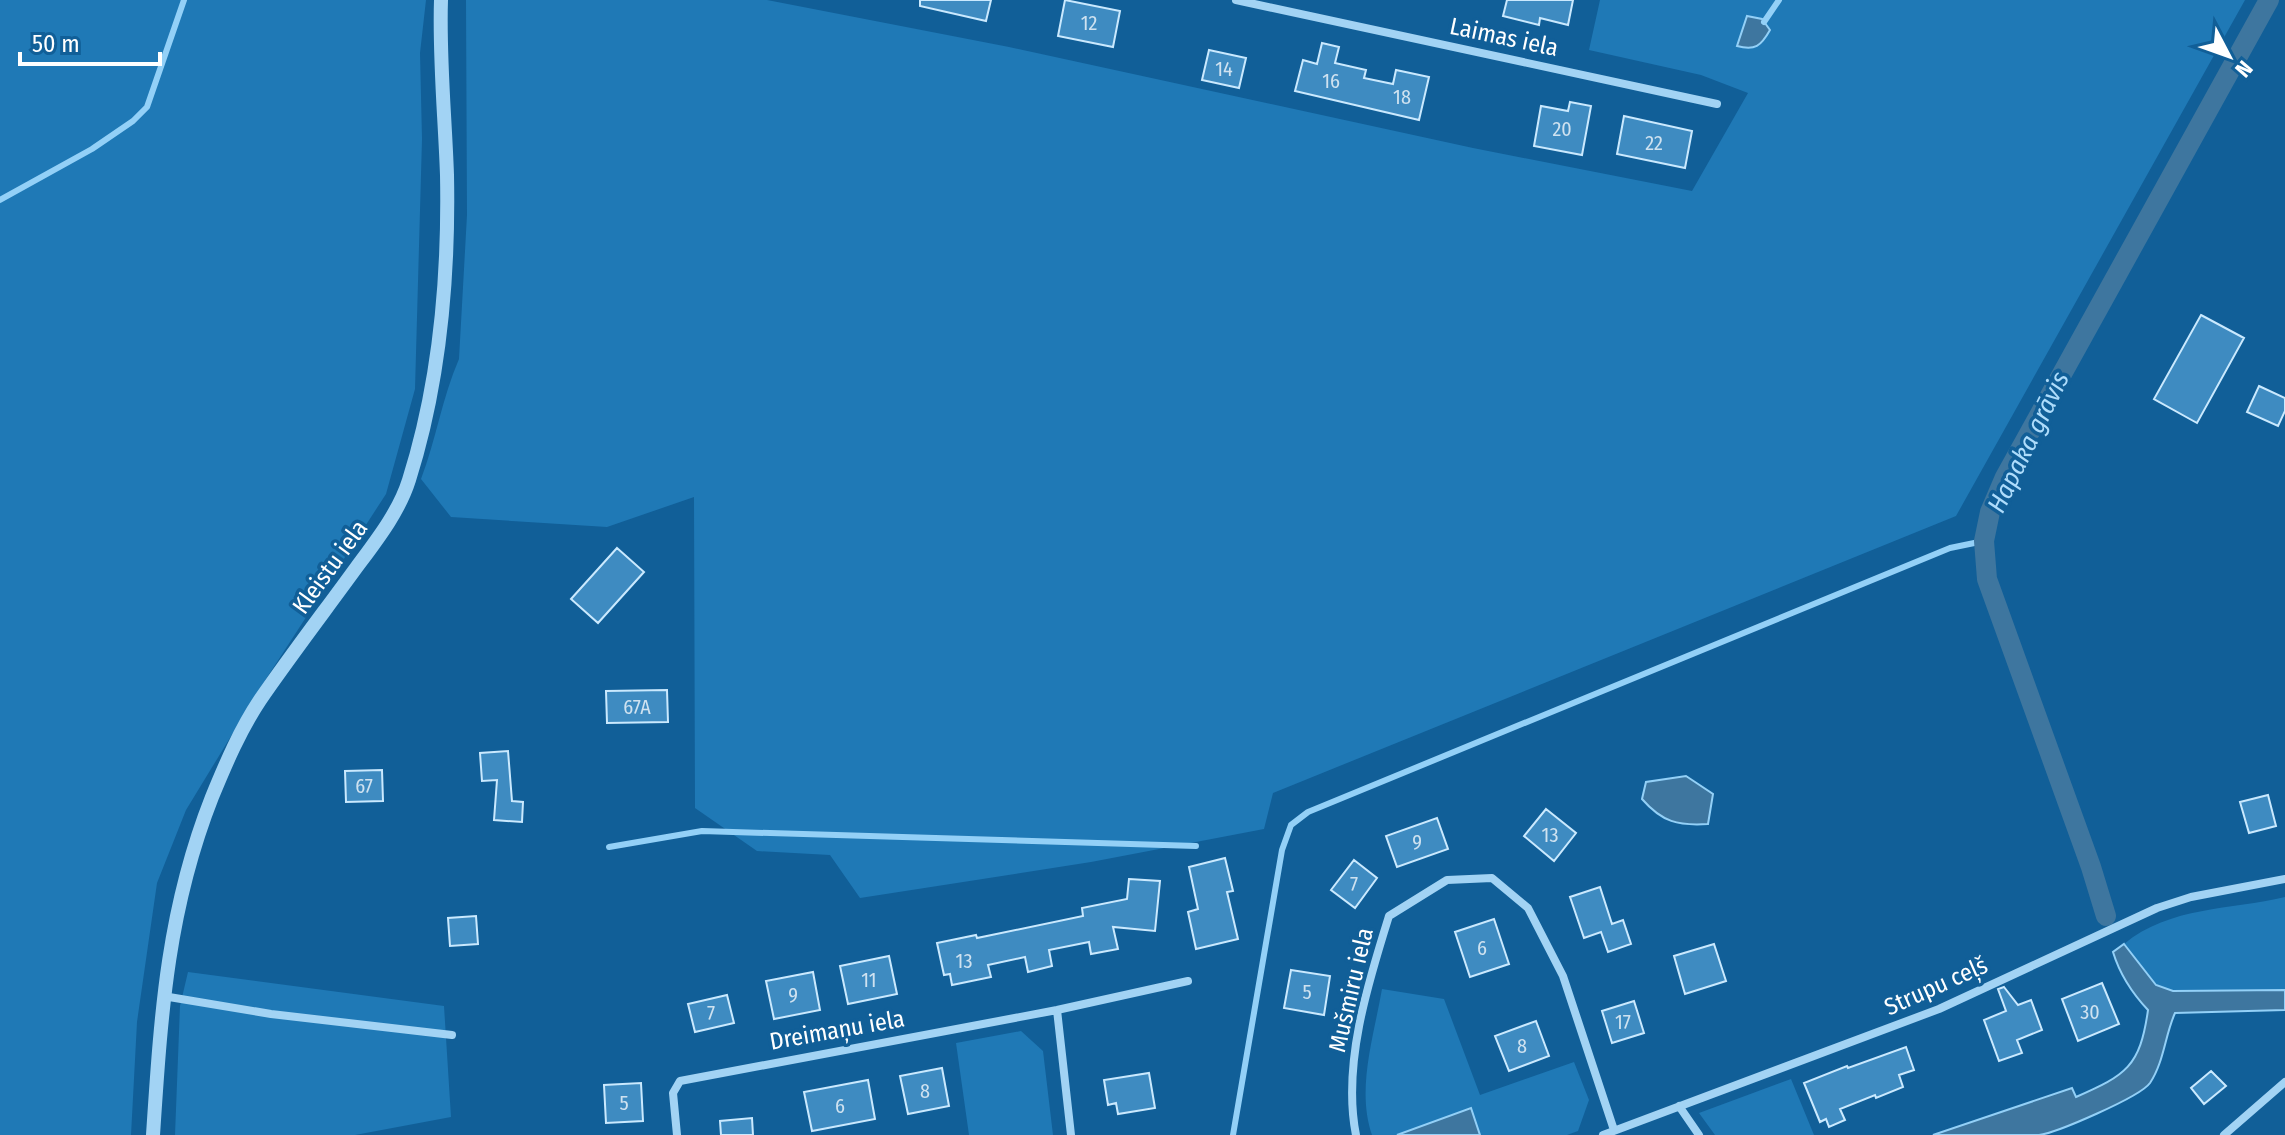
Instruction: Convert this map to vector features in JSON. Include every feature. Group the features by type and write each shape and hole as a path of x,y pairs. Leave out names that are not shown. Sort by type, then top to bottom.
{"street":[{"name":"Kleistu iela","path":"153,1135 163,996 172,930 201,825 234,744 259,702 385,528 409,483 434,379 444,303 447,178 441,0"},
{"name":"Laimas iela","path":"1236,0 1717,104"},
{"name":"Mušmiru iela","path":"1356,1135 1350,1106 1352,1075 1370,977 1389,916 1447,880 1492,878 1528,908 1563,976 1614,1130"},
{"name":"Strupu ceļš","path":"1603,1135 1939,1009 2157,908 2191,897 2285,879"},
{"name":"Dreimaņu iela","path":"677,1135 673,1093 680,1081 1057,1010 1188,981"},
{"path":"163,996 271,1014 452,1035"},
{"path":"1057,1010 1071,1135"},
{"path":"2224,1135 2285,1082"},
{"path":"1679,1106 1699,1135"}],"shaded area":[{"path":"0,0 426,0 420,53 422,139 415,389 386,494 264,682 186,810 157,883 137,1022 131,1135 0,1135"},
{"path":"466,0 767,0 1009,47 1473,148 1692,191 1748,93 1701,75 1589,50 1600,0 2245,0 1956,516 1273,793 1264,829 1091,862 860,898 830,855 757,851 695,808 694,497 607,527 451,517 421,479 459,359 467,215"},
{"path":"1747,16 1762,19 1770,30 1764,40 1748,48 1737,46"},
{"path":"1686,776 1713,794 1708,824 1671,821 1642,799 1646,782"},
{"path":"2285,897 2285,990 2172,991 2156,985 2124,944 2161,922 2181,916"},
{"path":"2124,944 2156,985 2173,991 2285,990 2285,1010 2175,1013 2150,1083 2115,1105 2062,1128 2039,1135 1933,1135 2072,1088 2076,1097 2107,1082 2128,1067 2140,1045 2148,1010 2127,983 2113,952"},
{"path":"188,972 444,1006 451,1117 355,1135 175,1135 180,1006"},
{"path":"1382,989 1444,999 1480,1095 1574,1062 1589,1100 1578,1131 1567,1135 1372,1135 1366,1081"},
{"path":"1021,1031 1043,1051 1053,1135 969,1135 956,1043"},
{"path":"1791,1079 1814,1135 1715,1135 1699,1113"},
{"path":"1471,1108 1480,1135 1397,1135"}],"building":[{"path":"920,0 991,0 986,21 920,6"},
{"path":"1065,0 1120,11 1113,47 1058,36"},
{"path":"1507,0 1573,0 1568,25 1540,18 1539,25 1503,16"},
{"path":"1322,43 1339,47 1335,63 1366,70 1364,78 1393,84 1396,70 1429,77 1419,120 1295,91 1303,60 1317,64"},
{"path":"1209,50 1246,58 1239,88 1202,80"},
{"path":"1570,102 1591,106 1582,155 1534,146 1541,106 1568,111"},
{"path":"1624,116 1692,131 1685,168 1617,154"},
{"path":"2201,315 2244,338 2197,423 2154,399"},
{"path":"2259,386 2285,398 2285,411 2278,426 2247,412"},
{"path":"617,548 644,572 598,623 571,599"},
{"path":"667,690 668,722 607,723 606,691"},
{"path":"508,751 512,801 523,802 522,822 494,820 497,780 482,781 480,753"},
{"path":"382,770 383,801 346,802 345,771"},
{"path":"2268,795 2276,826 2249,833 2240,802"},
{"path":"1546,809 1576,833 1554,861 1524,836"},
{"path":"1437,818 1448,849 1397,867 1386,836"},
{"path":"1225,858 1233,891 1227,892 1238,939 1196,949 1188,912 1198,909 1189,867"},
{"path":"1354,860 1377,878 1355,908 1331,890"},
{"path":"1129,879 1160,881 1155,931 1113,927 1118,949 1091,954 1089,942 1049,950 1052,966 1028,972 1025,957 988,965 991,977 952,985 950,974 944,975 937,943 1083,916 1082,908 1127,899"},
{"path":"1600,887 1612,924 1623,920 1631,944 1608,952 1601,932 1584,938 1570,897"},
{"path":"476,916 478,944 450,946 448,918"},
{"path":"1494,919 1509,964 1470,977 1455,932"},
{"path":"1714,944 1726,981 1685,994 1674,956"},
{"path":"889,956 897,994 848,1004 840,966"},
{"path":"1291,970 1330,976 1324,1015 1284,1008"},
{"path":"813,972 820,1010 774,1019 766,981"},
{"path":"2102,983 2119,1024 2078,1041 2062,999"},
{"path":"2004,987 2018,1005 2031,1000 2042,1030 2017,1040 2022,1053 1999,1061 1984,1020 2006,1011 1998,989"},
{"path":"727,995 734,1023 695,1032 688,1004"},
{"path":"1634,1001 1644,1033 1612,1043 1602,1011"},
{"path":"1536,1021 1549,1056 1509,1071 1495,1036"},
{"path":"1906,1047 1914,1070 1899,1075 1903,1087 1840,1109 1845,1120 1829,1127 1826,1119 1820,1122 1804,1083"},
{"path":"942,1068 949,1106 908,1114 900,1076"},
{"path":"2211,1071 2226,1086 2204,1104 2191,1088"},
{"path":"1149,1073 1155,1108 1118,1114 1116,1103 1108,1105 1104,1080"},
{"path":"868,1080 875,1119 812,1131 804,1092"},
{"path":"641,1083 643,1121 606,1123 604,1085"},
{"path":"752,1118 753,1135 721,1135 720,1121"}],"waterway":[{"path":"0,200 92,149 133,121 147,107 184,0"},
{"path":"1764,22 1779,0"},
{"name":"Hapaka grāvis","path":"2106,916 1987,579 1984,541 1990,512 2005,477 2269,0"},
{"path":"1233,1135 1282,850 1291,825 1308,812 1950,548 1984,541"},
{"path":"609,847 702,831 1196,846"}]}
